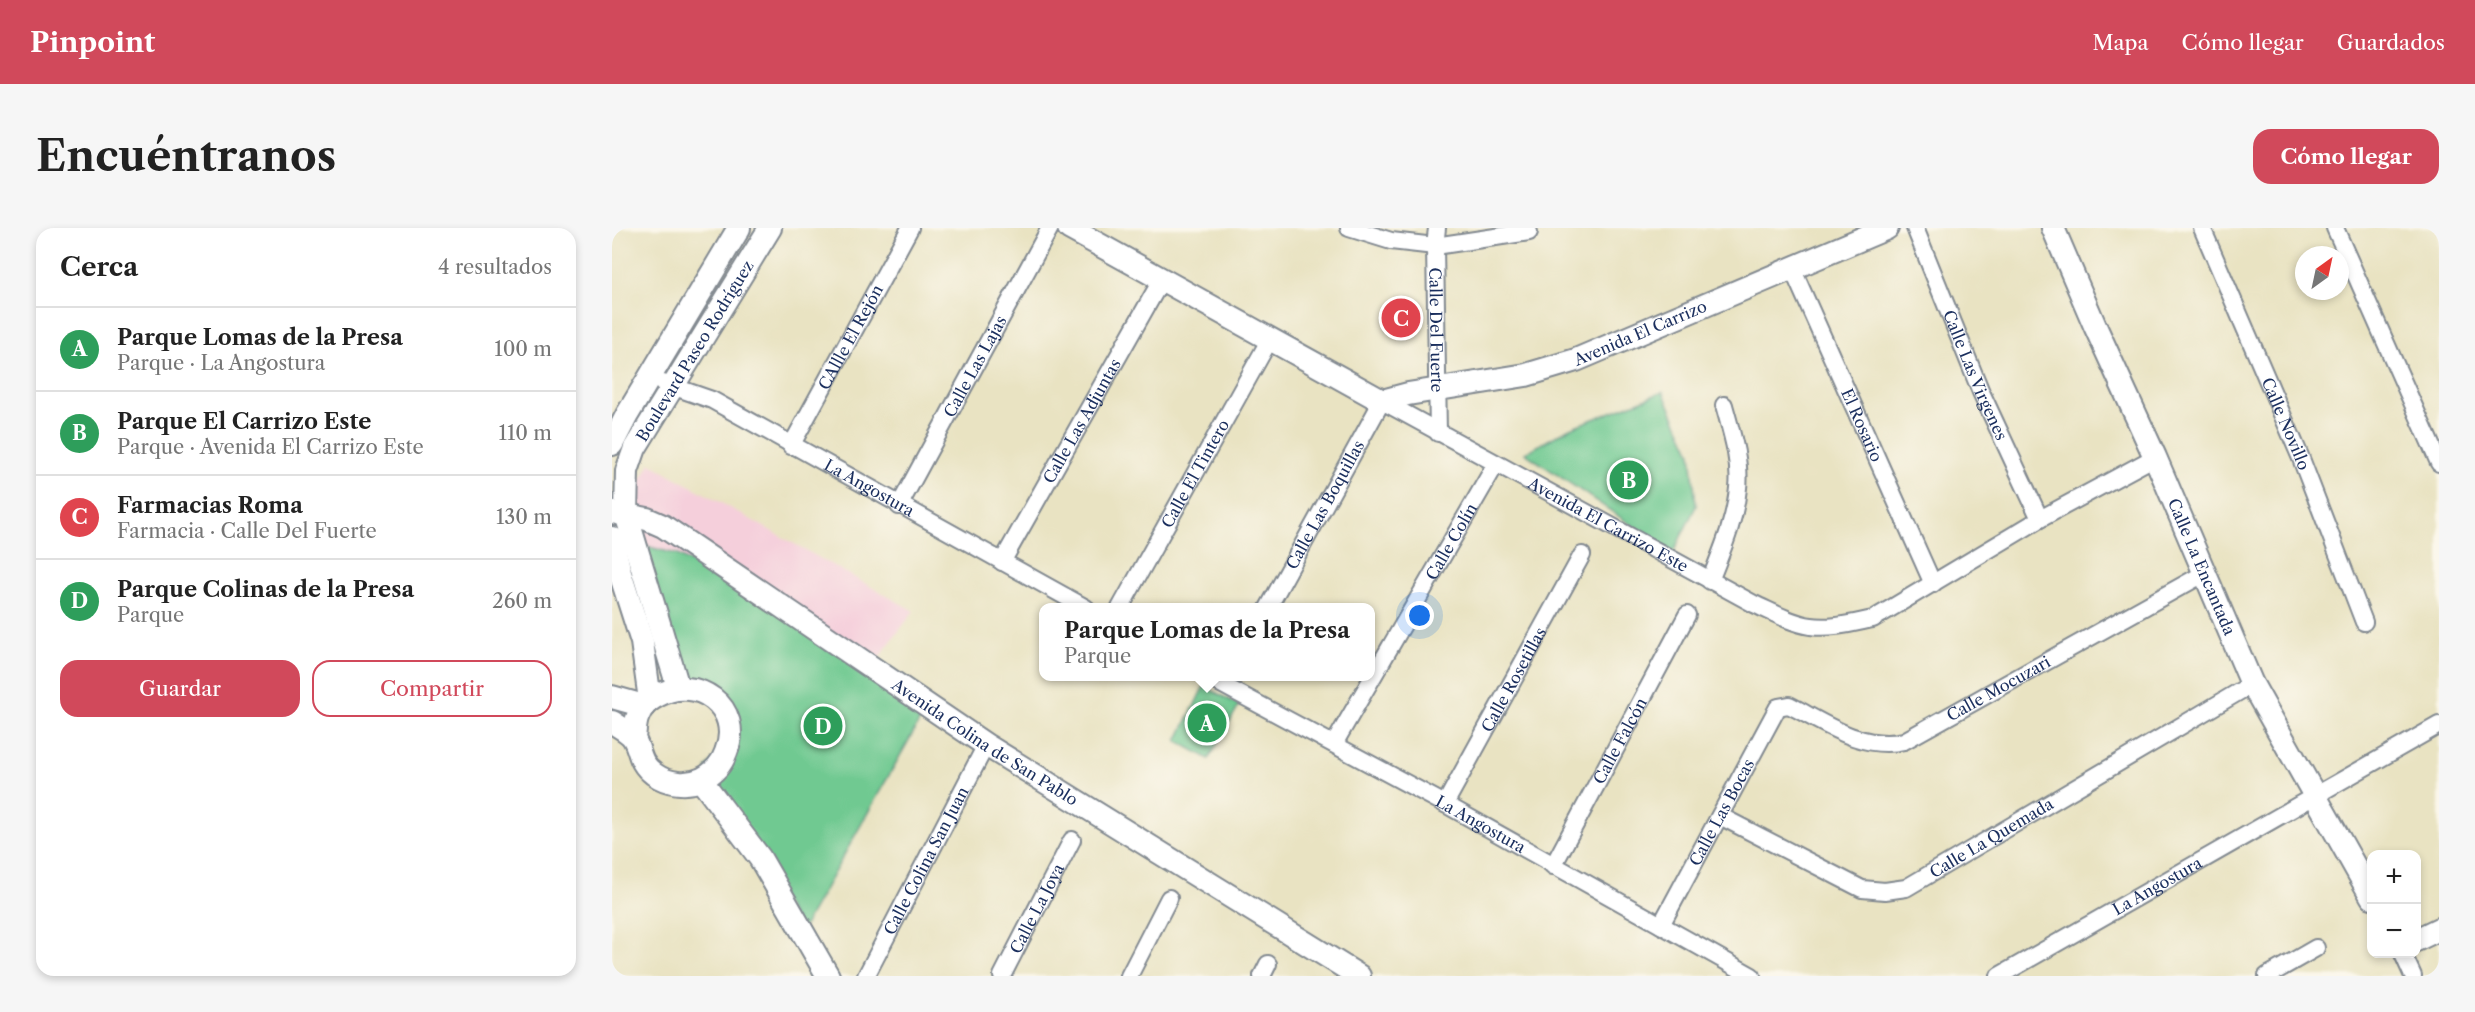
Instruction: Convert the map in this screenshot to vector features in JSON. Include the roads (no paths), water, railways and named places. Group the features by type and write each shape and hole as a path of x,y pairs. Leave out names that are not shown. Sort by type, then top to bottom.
{"street":[{"name":"Boulevard Paseo Rodríguez","path":"612,444 739,228"},
{"name":"Boulevard Paseo Rodríguez","path":"678,687 619,513 630,458 771,228"},
{"name":"CAllle El Rejón","path":"791,446 910,228"},
{"name":"Calle Las Lajas","path":"899,506 1050,228"},
{"name":"Avenida El Carrizo Este","path":"1069,228 1710,581 1754,604 1793,621 1813,626 1843,625 1873,619 2040,519 2156,457"},
{"path":"1348,228 1391,240 1435,246 1529,231"},
{"name":"Calle Del Fuerte","path":"1437,228 1435,246 1438,433"},
{"name":"Avenida El Carrizo","path":"1382,401 1408,394 1526,375 1576,360 1887,228"},
{"name":"Calle Las Virgenes","path":"1915,228 1981,392 2040,519"},
{"name":"Calle La Encantada","path":"2053,228 2095,326 2156,457 2252,684 2367,888"},
{"name":"Calle Novillo","path":"2202,228 2300,456 2364,622"},
{"path":"2335,228 2439,463"},
{"path":"721,257 744,270"},
{"name":"El Rosario","path":"1792,268 1933,584"},
{"name":"Calle Las Adjuntas","path":"1002,562 1162,279"},
{"name":"Calle El Tintero","path":"1123,603 1270,339"},
{"name":"La Angostura","path":"650,378 712,400 1077,603"},
{"name":"Calle Las Boquillas","path":"1271,603 1382,401"},
{"path":"1710,581 1730,530 1738,486 1735,447 1724,405"},
{"name":"Calle Colín","path":"1375,673 1496,464"},
{"name":"Avenida Colina de San Pablo","path":"619,513 647,519 663,526 986,745 1359,976"},
{"path":"612,538 620,573 642,642 647,703"},
{"name":"Calle Rosetillas","path":"1445,804 1582,555"},
{"name":"Calle Mocuzari","path":"1784,705 1789,705 1855,739 1890,744 1904,741 2205,573"},
{"name":"Calle Falcón","path":"1553,866 1687,615"},
{"name":"Calle Colín","path":"1334,744 1370,681"},
{"name":"La Angostura","path":"1227,682 1334,744 1752,976"},
{"name":"Calle La Quemada","path":"1720,816 1862,889 1885,891 1906,888 2252,684"},
{"path":"678,687 693,688 707,694 719,704 730,732 729,746 723,760 713,772 701,780 675,783 653,773 642,761 634,738 638,716 647,703 669,689 678,687"},
{"path":"612,697 647,703"},
{"name":"Calle Las Bocas","path":"1661,925 1778,707 1784,705"},
{"path":"612,722 634,738"},
{"name":"La Angostura","path":"1999,976 2439,725"},
{"name":"Calle Colina San Juan","path":"866,976 986,745"},
{"path":"701,780 760,858 828,976"},
{"name":"Calle La Joya","path":"1002,976 1072,840"},
{"path":"1129,976 1169,898"},
{"path":"2421,938 2439,929"},
{"path":"2267,976 2316,948"},
{"path":"2405,958 2413,976"}],"place":[{"name":"Farmacias Roma","path":"1401,318"},
{"name":"Parque El Carrizo Este","path":"1629,480"},
{"name":"Parque Lomas de la Presa","path":"1207,723"},
{"name":"Parque Colinas de la Presa","path":"823,726"}]}
